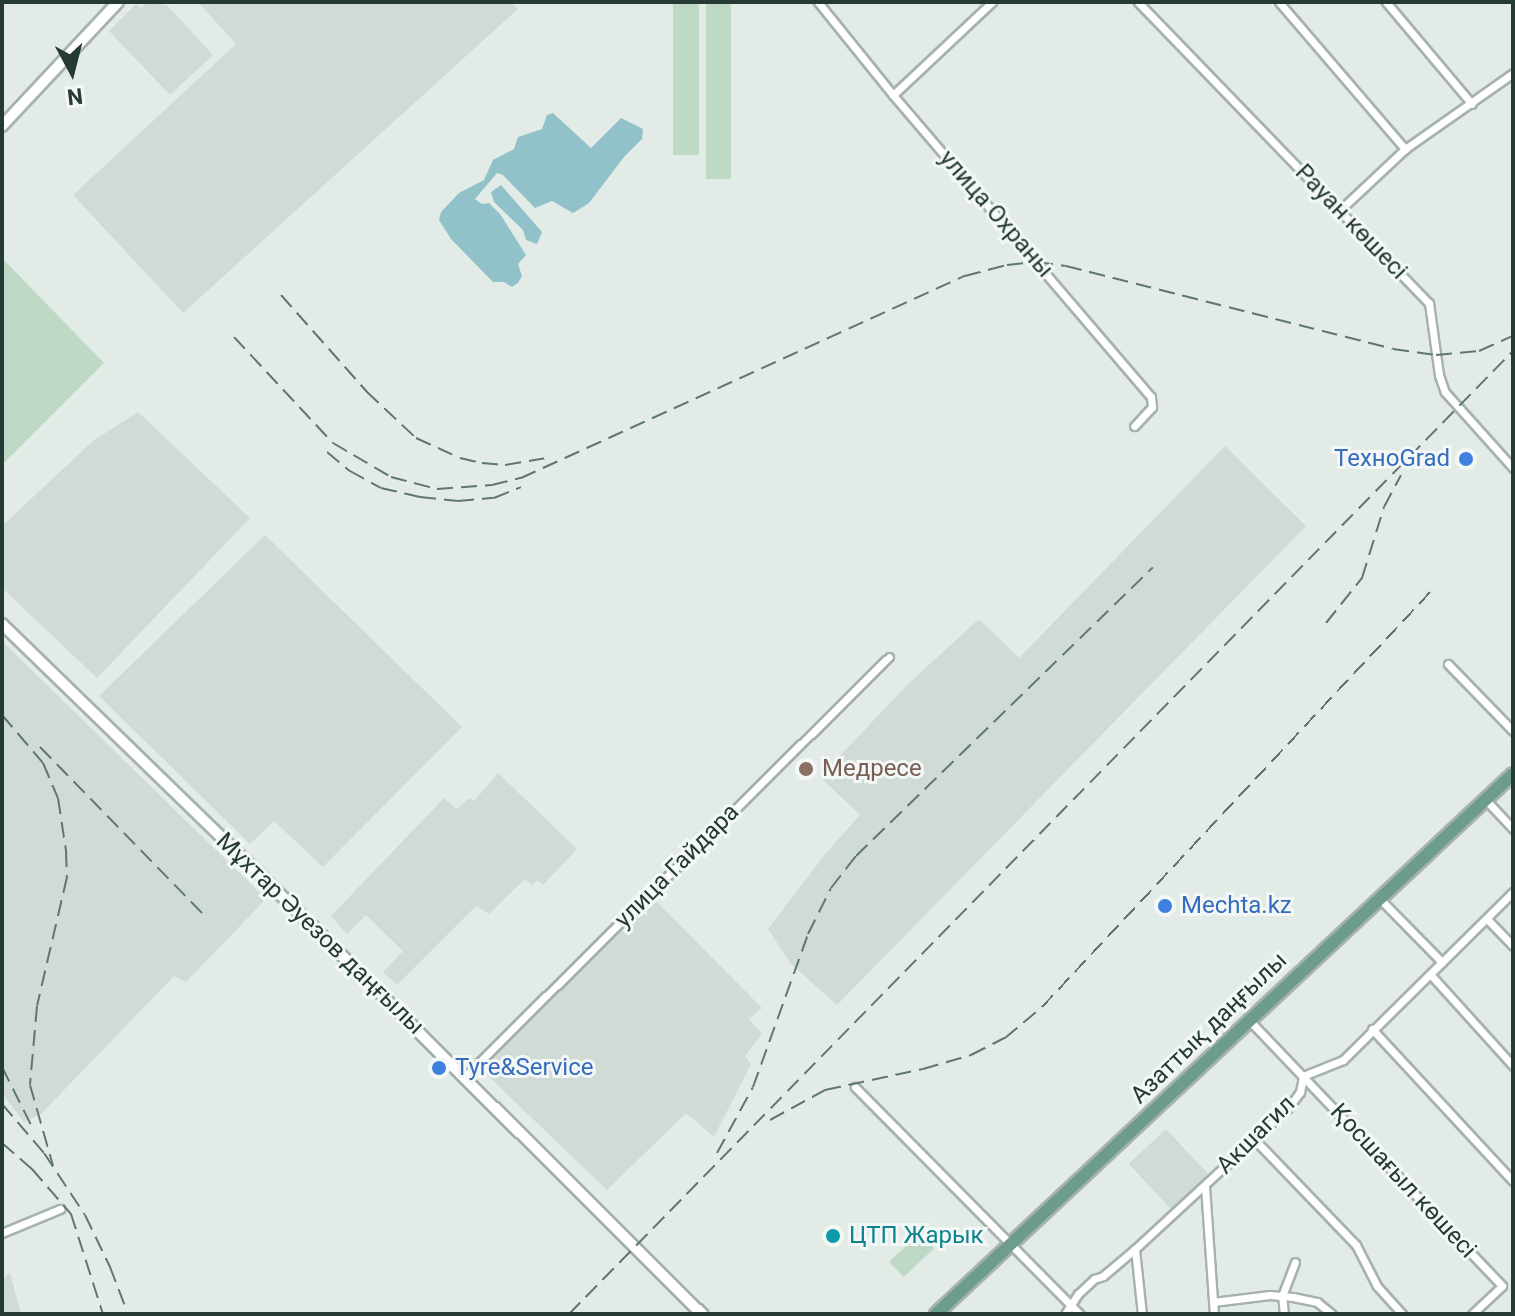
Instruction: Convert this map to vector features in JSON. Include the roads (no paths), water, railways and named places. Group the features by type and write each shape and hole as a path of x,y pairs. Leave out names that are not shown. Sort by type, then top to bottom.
{"main road":[{"path":"2,126 118,2"},
{"name":"Мұхтар Әуезов даңғылы","path":"2,624 465,1076 702,1314"},
{"name":"Азаттық даңғылы","path":"936,1314 1513,774"}],"street":[{"name":"улица Охраны","path":"818,2 893,95 1151,397 1152,407 1134,426"},
{"path":"893,95 992,2"},
{"name":"Рауан көшесі","path":"1138,2 1429,303 1439,375 1445,392 1513,468"},
{"path":"1279,2 1405,149"},
{"path":"1386,2 1472,104"},
{"path":"1340,210 1405,149 1513,73"},
{"name":"улица Гайдара","path":"465,1076 889,657"},
{"path":"1448,664 1513,731"},
{"path":"1485,799 1513,829"},
{"name":"Акшагил","path":"1065,1314 1073,1307 1078,1294 1094,1279 1103,1276 1135,1249 1289,1107 1300,1092 1303,1076 1343,1060 1513,892"},
{"path":"1379,898 1442,962"},
{"path":"1487,919 1513,946"},
{"path":"1430,974 1513,1066"},
{"name":"Қосшағыл көшесі","path":"1249,1020 1502,1286 1472,1314"},
{"path":"1372,1029 1513,1181"},
{"path":"855,1087 1080,1314"},
{"path":"1255,1140 1356,1245 1377,1286 1402,1314"},
{"path":"1205,1186 1214,1314"},
{"path":"2,1233 60,1209"},
{"path":"1135,1249 1142,1314"},
{"path":"1284,1314 1282,1296 1295,1262"},
{"path":"1213,1302 1282,1296 1317,1302 1332,1314"}],"water":[{"path":"553,113 591,148 621,118 643,129 642,139 589,203 573,213 552,201 535,208 503,175 497,173 475,199 482,204 489,203 500,214 526,255 518,264 522,276 518,283 512,287 504,282 493,282 451,239 439,220 441,212 459,193 484,180 493,160 514,149 518,137 542,129 547,115"},
{"path":"501,185 542,232 537,244 526,240 523,230 494,202 491,192"}],"railway":[{"path":"234,337 333,443 391,477 437,489 492,485 521,478 965,276 1007,265 1037,262 1066,266 1393,349 1436,355 1479,351 1513,336"},
{"path":"281,295 367,392 416,438 460,458 482,463 505,465 546,458"},
{"path":"569,1314 1513,351"},
{"path":"327,452 350,471 381,488 420,497 458,501 494,498 521,487"},
{"path":"1326,623 1362,578 1384,507 1401,475"},
{"path":"717,1153 753,1087 808,934 831,888 856,856 1153,567"},
{"path":"770,1120 825,1090 923,1069 971,1055 1005,1038 1042,1007 1433,589"},
{"path":"2,715 43,763 58,798 66,851 67,877 37,1006 30,1085 53,1166"},
{"path":"40,747 205,916"},
{"path":"2,1067 34,1131"},
{"path":"2,1104 44,1153 85,1215 128,1314"},
{"path":"2,1143 32,1169 71,1214 103,1314"}],"place":[{"name":"ТехноGrad","path":"1466,459"},
{"name":"Медресе","path":"806,769"},
{"name":"Mechta.kz","path":"1165,906"},
{"name":"Tyre&Service","path":"439,1068"},
{"name":"ЦТП Жарык","path":"833,1236"}]}
